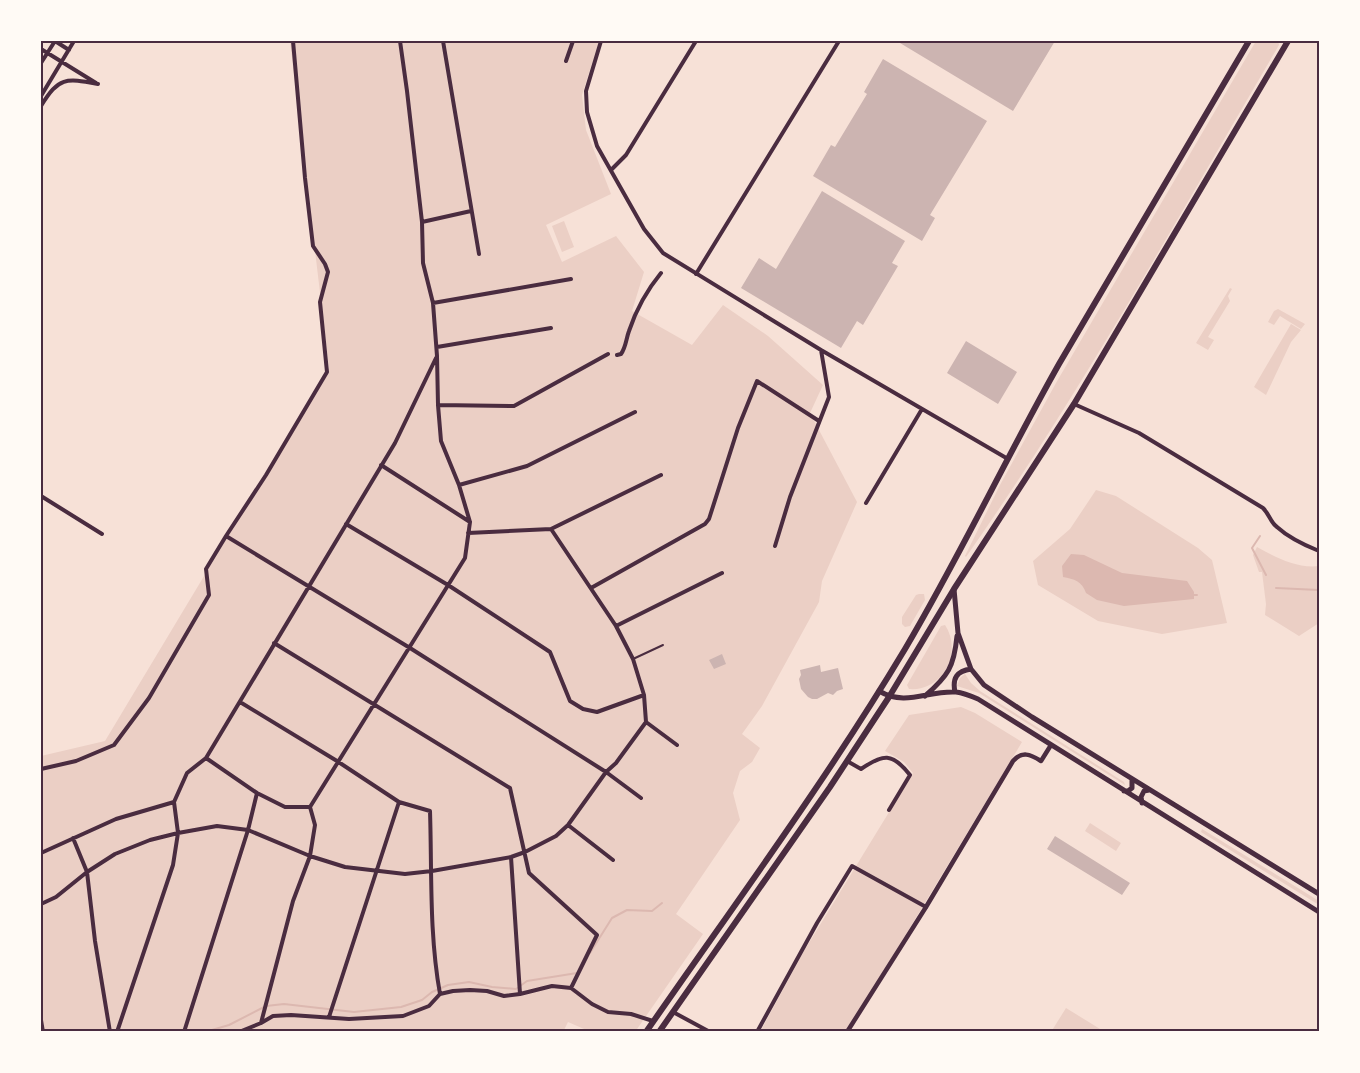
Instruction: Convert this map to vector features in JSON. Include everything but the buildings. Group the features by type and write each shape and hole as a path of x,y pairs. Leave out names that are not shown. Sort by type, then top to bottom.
{"highway":[{"path":"646,1032 820,781 879,691 943,585 1059,364 1249,41"},
{"path":"659,1032 847,761 889,697 954,589 1074,404 1286,42"}],"main road":[{"path":"924,697 941,681 954,659 958,633 954,589"},
{"path":"958,633 971,669 984,685 996,694 1319,894"},
{"path":"954,692 953,681 956,676 964,670 971,669"},
{"path":"879,691 889,697 908,699 954,692 978,699 1319,912"},
{"path":"1124,791 1132,788 1132,779"},
{"path":"1142,803 1142,794 1144,791 1150,790"}],"street":[{"path":"41,63 55,41 69,50"},
{"path":"41,96 74,41"},
{"path":"41,769 76,761 114,745 149,698 209,595 206,569 266,475 326,372 320,302 328,272 313,246 293,41"},
{"path":"261,1023 293,901 310,856 315,825 310,807 465,558 470,522 459,485 441,441 433,303 422,263 422,222 400,41"},
{"path":"443,41 479,254"},
{"path":"566,61 573,41"},
{"path":"601,41 586,91 587,112 598,146 644,229 663,253 821,350 1008,459"},
{"path":"612,169 626,155 696,41"},
{"path":"696,274 839,41"},
{"path":"41,49 98,84 74,81 61,83 51,91 41,106"},
{"path":"422,222 471,211"},
{"path":"618,355 624,350 629,331 647,290 660,273"},
{"path":"433,303 571,279"},
{"path":"437,347 551,328"},
{"path":"775,546 790,497 829,398 821,350"},
{"path":"438,405 514,406 608,354"},
{"path":"116,1032 174,865 178,833 174,802 187,773 206,758 240,702 308,585 395,443 437,356"},
{"path":"591,588 705,524 709,519 738,428 757,381 819,421"},
{"path":"1074,404 1139,433 1263,508 1269,514 1275,527 1302,544 1319,551"},
{"path":"866,504 922,409"},
{"path":"459,485 527,466 635,412"},
{"path":"382,465 470,522"},
{"path":"468,533 551,529 661,475"},
{"path":"41,496 102,534"},
{"path":"346,524 448,585 550,652 570,701 583,709 597,712 644,695"},
{"path":"41,904 56,897 87,872 115,854 150,840 217,826 248,830 310,856 345,866 405,874 432,871 511,856 525,852 556,836 568,825 606,772 616,763 646,722 644,695 633,659 616,626 551,529"},
{"path":"226,536 410,648 606,772 641,798"},
{"path":"616,626 722,573"},
{"path":"274,643 510,788 529,874 597,935 571,988"},
{"path":"240,702 337,761 399,802 430,811 431,920 440,994"},
{"path":"646,722 677,746"},
{"path":"847,1032 926,906 1013,761 1018,756 1031,755 1041,761 1051,745"},
{"path":"847,761 861,769 876,759 884,757 893,759 901,764 910,775 889,810"},
{"path":"206,758 257,793 285,807 310,807"},
{"path":"184,1032 248,830 257,793"},
{"path":"41,853 116,819 174,802"},
{"path":"329,1017 399,802"},
{"path":"568,825 613,860"},
{"path":"73,838 87,872 94,942 110,1032"},
{"path":"511,856 520,994"},
{"path":"757,1032 817,923 852,866 926,906"},
{"path":"242,1032 273,1016 291,1014 349,1019 404,1016 428,1006 440,994 470,990 504,996 552,986 571,988 592,1004 608,1012 631,1014 653,1021"},
{"path":"673,1012 710,1032"},
{"path":"41,1020 43,1032"}],"lane":[{"path":"633,659 663,645"}],"shaded area":[{"path":"290,41 599,41 582,95 586,130 611,194 546,225 562,262 616,236 644,272 632,311 692,345 723,305 768,336 823,385 810,413 857,502 822,581 819,602 762,706 742,734 760,748 752,762 740,771 733,793 740,820 676,914 703,934 635,1032 591,1032 568,1022 563,1032 41,1032 41,756 105,741 329,368"},
{"path":"1256,41 1278,41 1279,45 1089,368 966,557 1000,485 1056,383"},
{"path":"564,221 574,247 562,252 552,226"},
{"path":"1230,288 1232,289 1228,296 1230,301 1208,337 1214,340 1208,350 1196,343"},
{"path":"1278,309 1305,324 1301,329 1280,316 1274,325 1268,322 1274,311"},
{"path":"1291,324 1301,330 1291,342 1266,395 1254,387"},
{"path":"1096,490 1116,496 1198,548 1212,560 1227,623 1162,634 1098,621 1038,585 1033,561 1070,529"},
{"path":"1257,547 1295,564 1319,566 1319,623 1299,636 1265,615 1266,604 1262,572 1259,572 1253,555"},
{"path":"1071,554 1084,555 1122,573 1187,581 1194,592 1194,599 1124,606 1097,600 1086,593 1077,581 1063,577 1062,566"},
{"path":"924,594 925,600 910,626 905,627 902,624 902,617 916,595"},
{"path":"945,625 952,647 946,668 932,684 921,688 909,689 907,685 941,626"},
{"path":"965,674 980,691 1124,782 1125,785 979,693 957,686 960,678"},
{"path":"961,707 975,713 1022,742 847,1032 760,1032 804,951 913,773 904,762 885,751 909,715"},
{"path":"1090,823 1121,843 1116,851 1085,831"},
{"path":"1202,829 1319,901 1319,905 1201,832"},
{"path":"1066,1008 1105,1032 1051,1032"}],"waterway":[{"path":"1260,536 1252,548 1266,575"},
{"path":"1276,588 1319,590"},
{"path":"590,953 612,918 627,910 652,911 662,903"},
{"path":"205,1032 229,1025 266,1006 284,1004 354,1012 401,1007 422,1000 432,992 448,985 469,982 492,987 516,989 527,981 577,973"}]}
